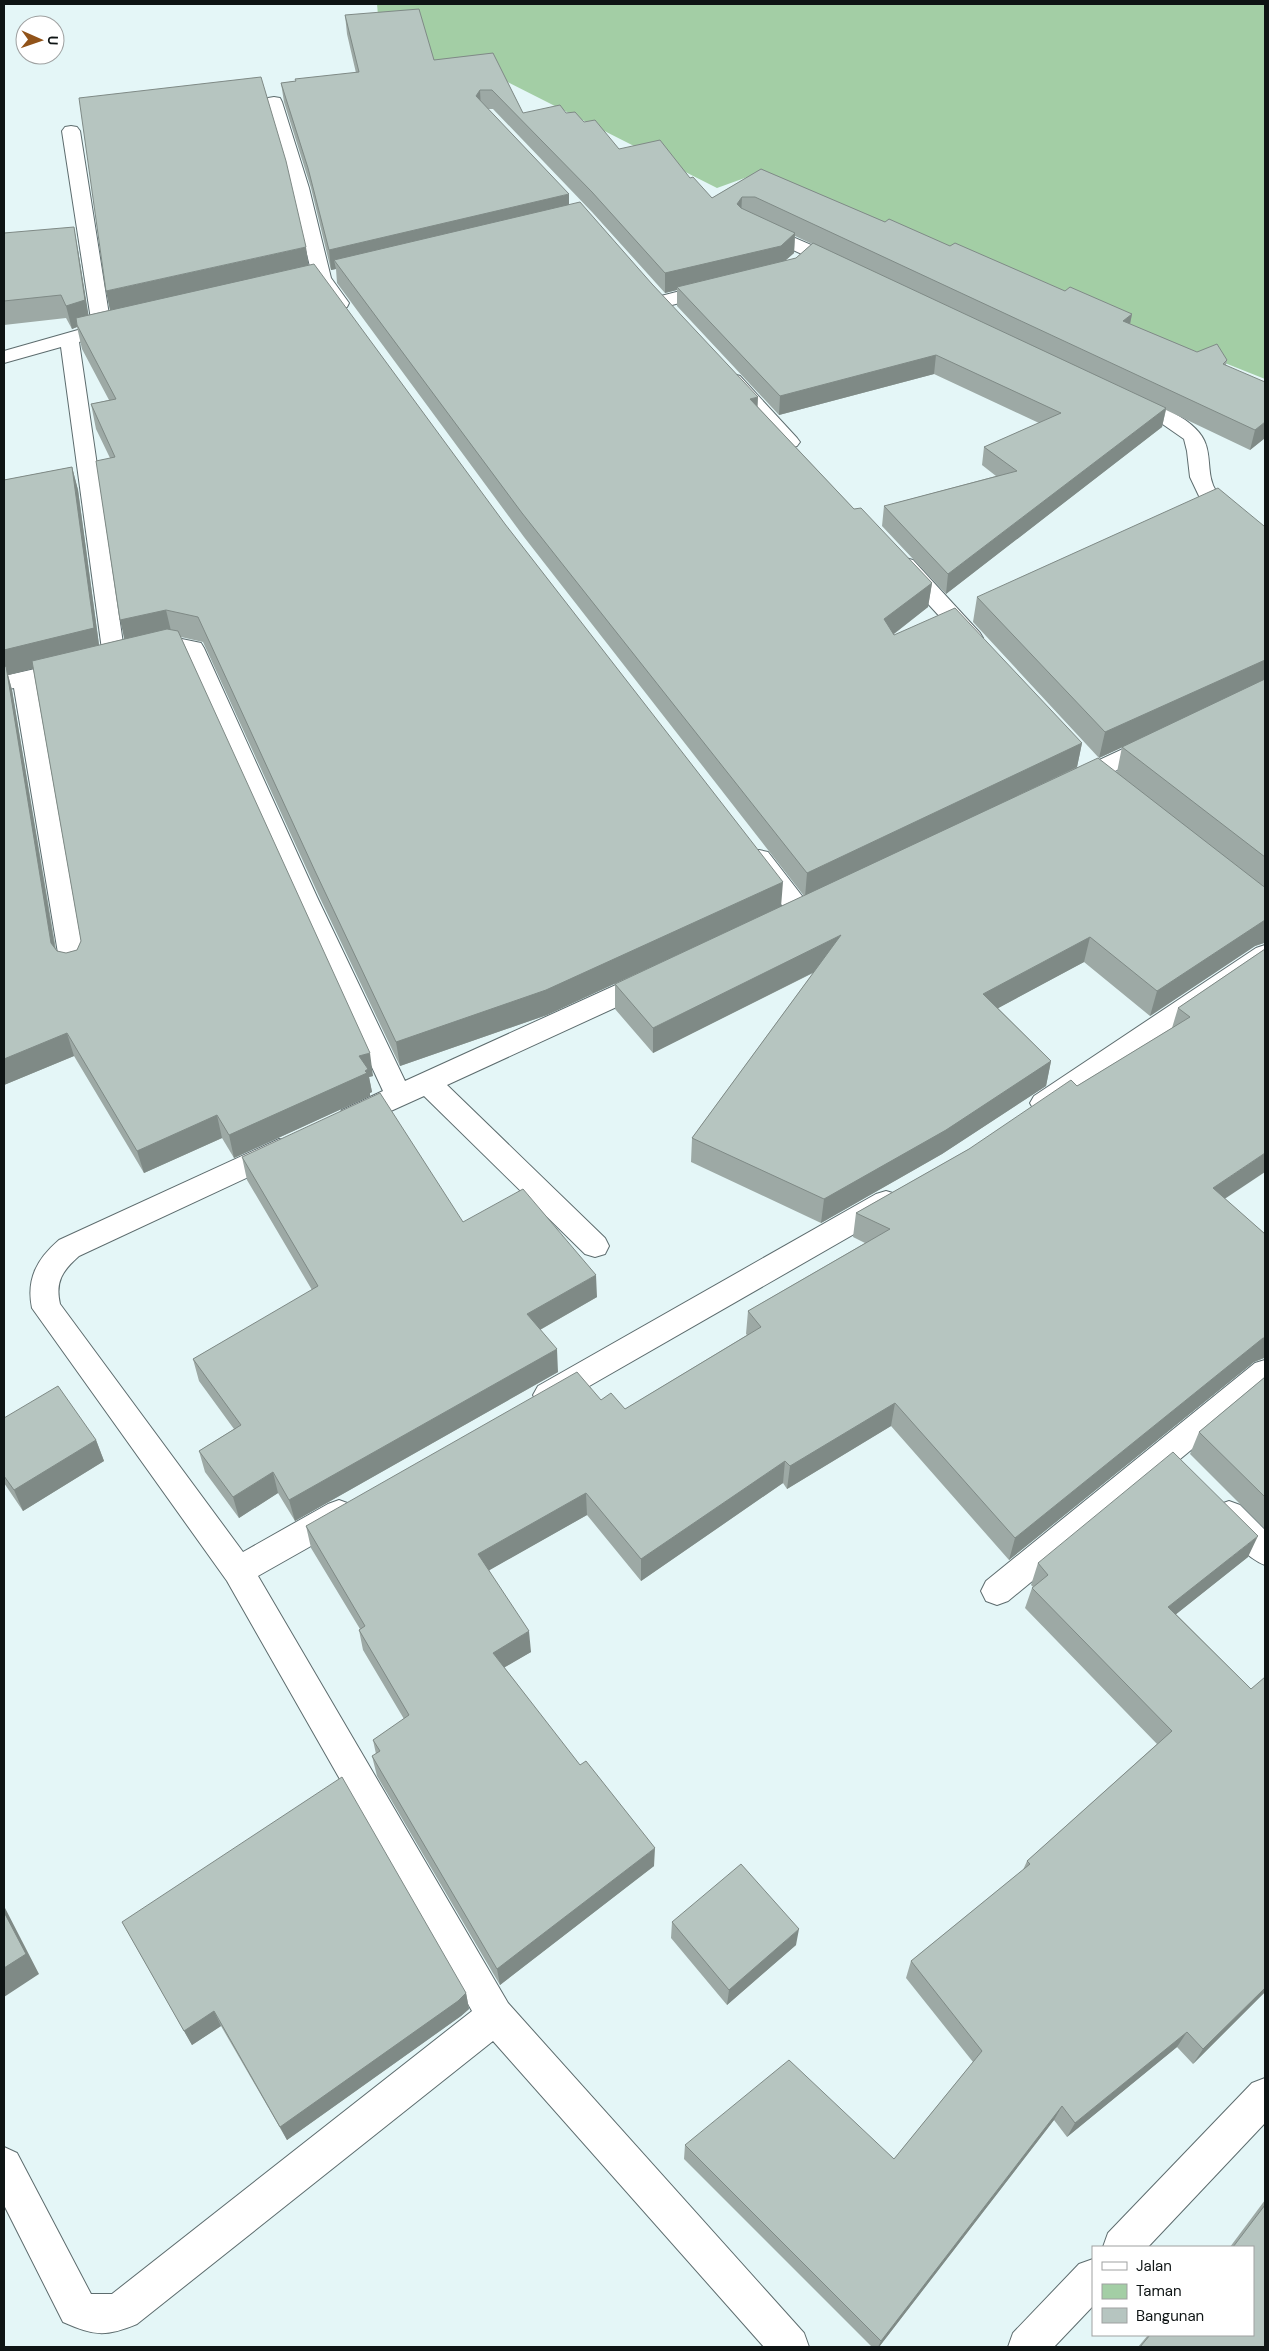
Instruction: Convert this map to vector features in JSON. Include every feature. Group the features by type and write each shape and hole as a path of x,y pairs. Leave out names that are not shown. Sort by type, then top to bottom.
{"street":[{"path":"274,102 300,188 321,279 351,318"},
{"path":"71,131 102,328"},
{"path":"747,222 854,271"},
{"path":"793,266 810,250"},
{"path":"660,302 727,286"},
{"path":"4,357 102,328 130,322"},
{"path":"69,339 99,660"},
{"path":"720,367 801,453"},
{"path":"1110,392 1181,426 1190,433 1196,442 1199,478 1209,496 1265,545"},
{"path":"895,554 988,655"},
{"path":"73,965 14,681 172,644 193,648 304,897 398,1095"},
{"path":"1051,792 1176,732"},
{"path":"746,841 800,911"},
{"path":"1019,1120 1265,954"},
{"path":"673,970 68,1248 52,1262 45,1277 43,1294 46,1308 238,1571 495,2016 790,2347"},
{"path":"428,1083 595,1246"},
{"path":"522,1409 910,1188"},
{"path":"997,1591 1175,1462 1265,1372"},
{"path":"1212,1498 1265,1551"},
{"path":"238,1571 359,1502"},
{"path":"4,2166 77,2308 90,2315 107,2316 123,2310 495,2016"},
{"path":"1123,2246 1265,2096"},
{"path":"1027,2347 1092,2279"}],"green space":[{"path":"377,4 1265,4 1265,379 753,175 717,188 480,68 384,82"}],"building":[{"path":"419,9 434,60 493,53 523,113 560,105 566,113 575,112 584,122 595,120 619,149 660,140 690,178 693,177 712,198 761,169 885,222 889,219 950,246 955,243 1065,291 1070,287 1132,314 1123,321 1197,352 1217,344 1227,360 1223,364 1265,382 1265,422 1255,430 755,197 742,197 737,204 741,208 795,233 781,246 665,273 592,192 492,90 480,90 476,96 569,194 329,250 308,168 281,83 296,81 295,79 359,72 345,15"},
{"path":"261,77 286,161 306,247 106,291 79,98"},
{"path":"580,202 652,284 758,397 750,399 854,509 861,508 932,583 884,619 894,635 955,608 1082,743 807,873 522,513 334,260"},
{"path":"74,227 85,300 66,306 61,295 4,301 4,233"},
{"path":"813,243 1166,408 948,574 884,506 1017,471 984,447 1061,413 936,355 780,396 677,287 796,258"},
{"path":"314,264 505,524 783,882 546,990 396,1042 198,617 166,610 120,620 96,461 115,457 91,404 116,399 77,325 76,318"},
{"path":"72,467 94,628 4,650 4,480"},
{"path":"1218,488 1265,526 1265,660 1105,732 977,597"},
{"path":"167,629 178,631 370,1053 359,1056 368,1069 365,1071 367,1073 229,1135 217,1115 137,1151 67,1033 4,1059 4,667 6,666 51,943 57,951 66,953 77,950 81,941 32,661"},
{"path":"1265,679 1265,857 1122,747"},
{"path":"1098,758 1265,887 1265,920 1157,991 1090,937 983,994 1051,1061 946,1130 824,1199 692,1138 841,935 653,1028 615,984"},
{"path":"1265,949 1265,1153 1213,1188 1265,1234 1265,1338 1015,1538 895,1403 790,1466 785,1461 641,1559 586,1493 478,1554 529,1631 493,1653 580,1765 586,1761 655,1848 497,1969 372,1756 380,1751 373,1740 409,1715 359,1630 365,1626 306,1526 577,1372 601,1400 611,1393 625,1409 761,1327 748,1311 890,1229 856,1213 969,1149 1071,1080 1077,1086 1190,1017 1178,1008"},
{"path":"380,1093 463,1222 523,1189 596,1275 527,1314 557,1349 289,1500 273,1472 233,1497 199,1451 241,1425 193,1359 318,1286 242,1157"},
{"path":"1265,1377 1265,1497 1199,1432"},
{"path":"58,1386 96,1440 14,1490 4,1476 4,1418"},
{"path":"1173,1452 1258,1536 1168,1607 1251,1689 1265,1677 1265,1988 1203,2049 1187,2032 1075,2123 1062,2106 881,2341 685,2145 789,2060 894,2159 982,2051 911,1961 1030,1864 1027,1861 1172,1731 1032,1588 1048,1575 1038,1563"},
{"path":"342,1777 466,1993 458,2001 280,2127 214,2011 184,2031 122,1922"},
{"path":"741,1864 799,1929 729,1990 672,1922"},
{"path":"4,1912 26,1954 4,1968"},
{"path":"1265,2205 1265,2347 1140,2347 1149,2336 1254,2336 1254,2246 1234,2246"}]}
